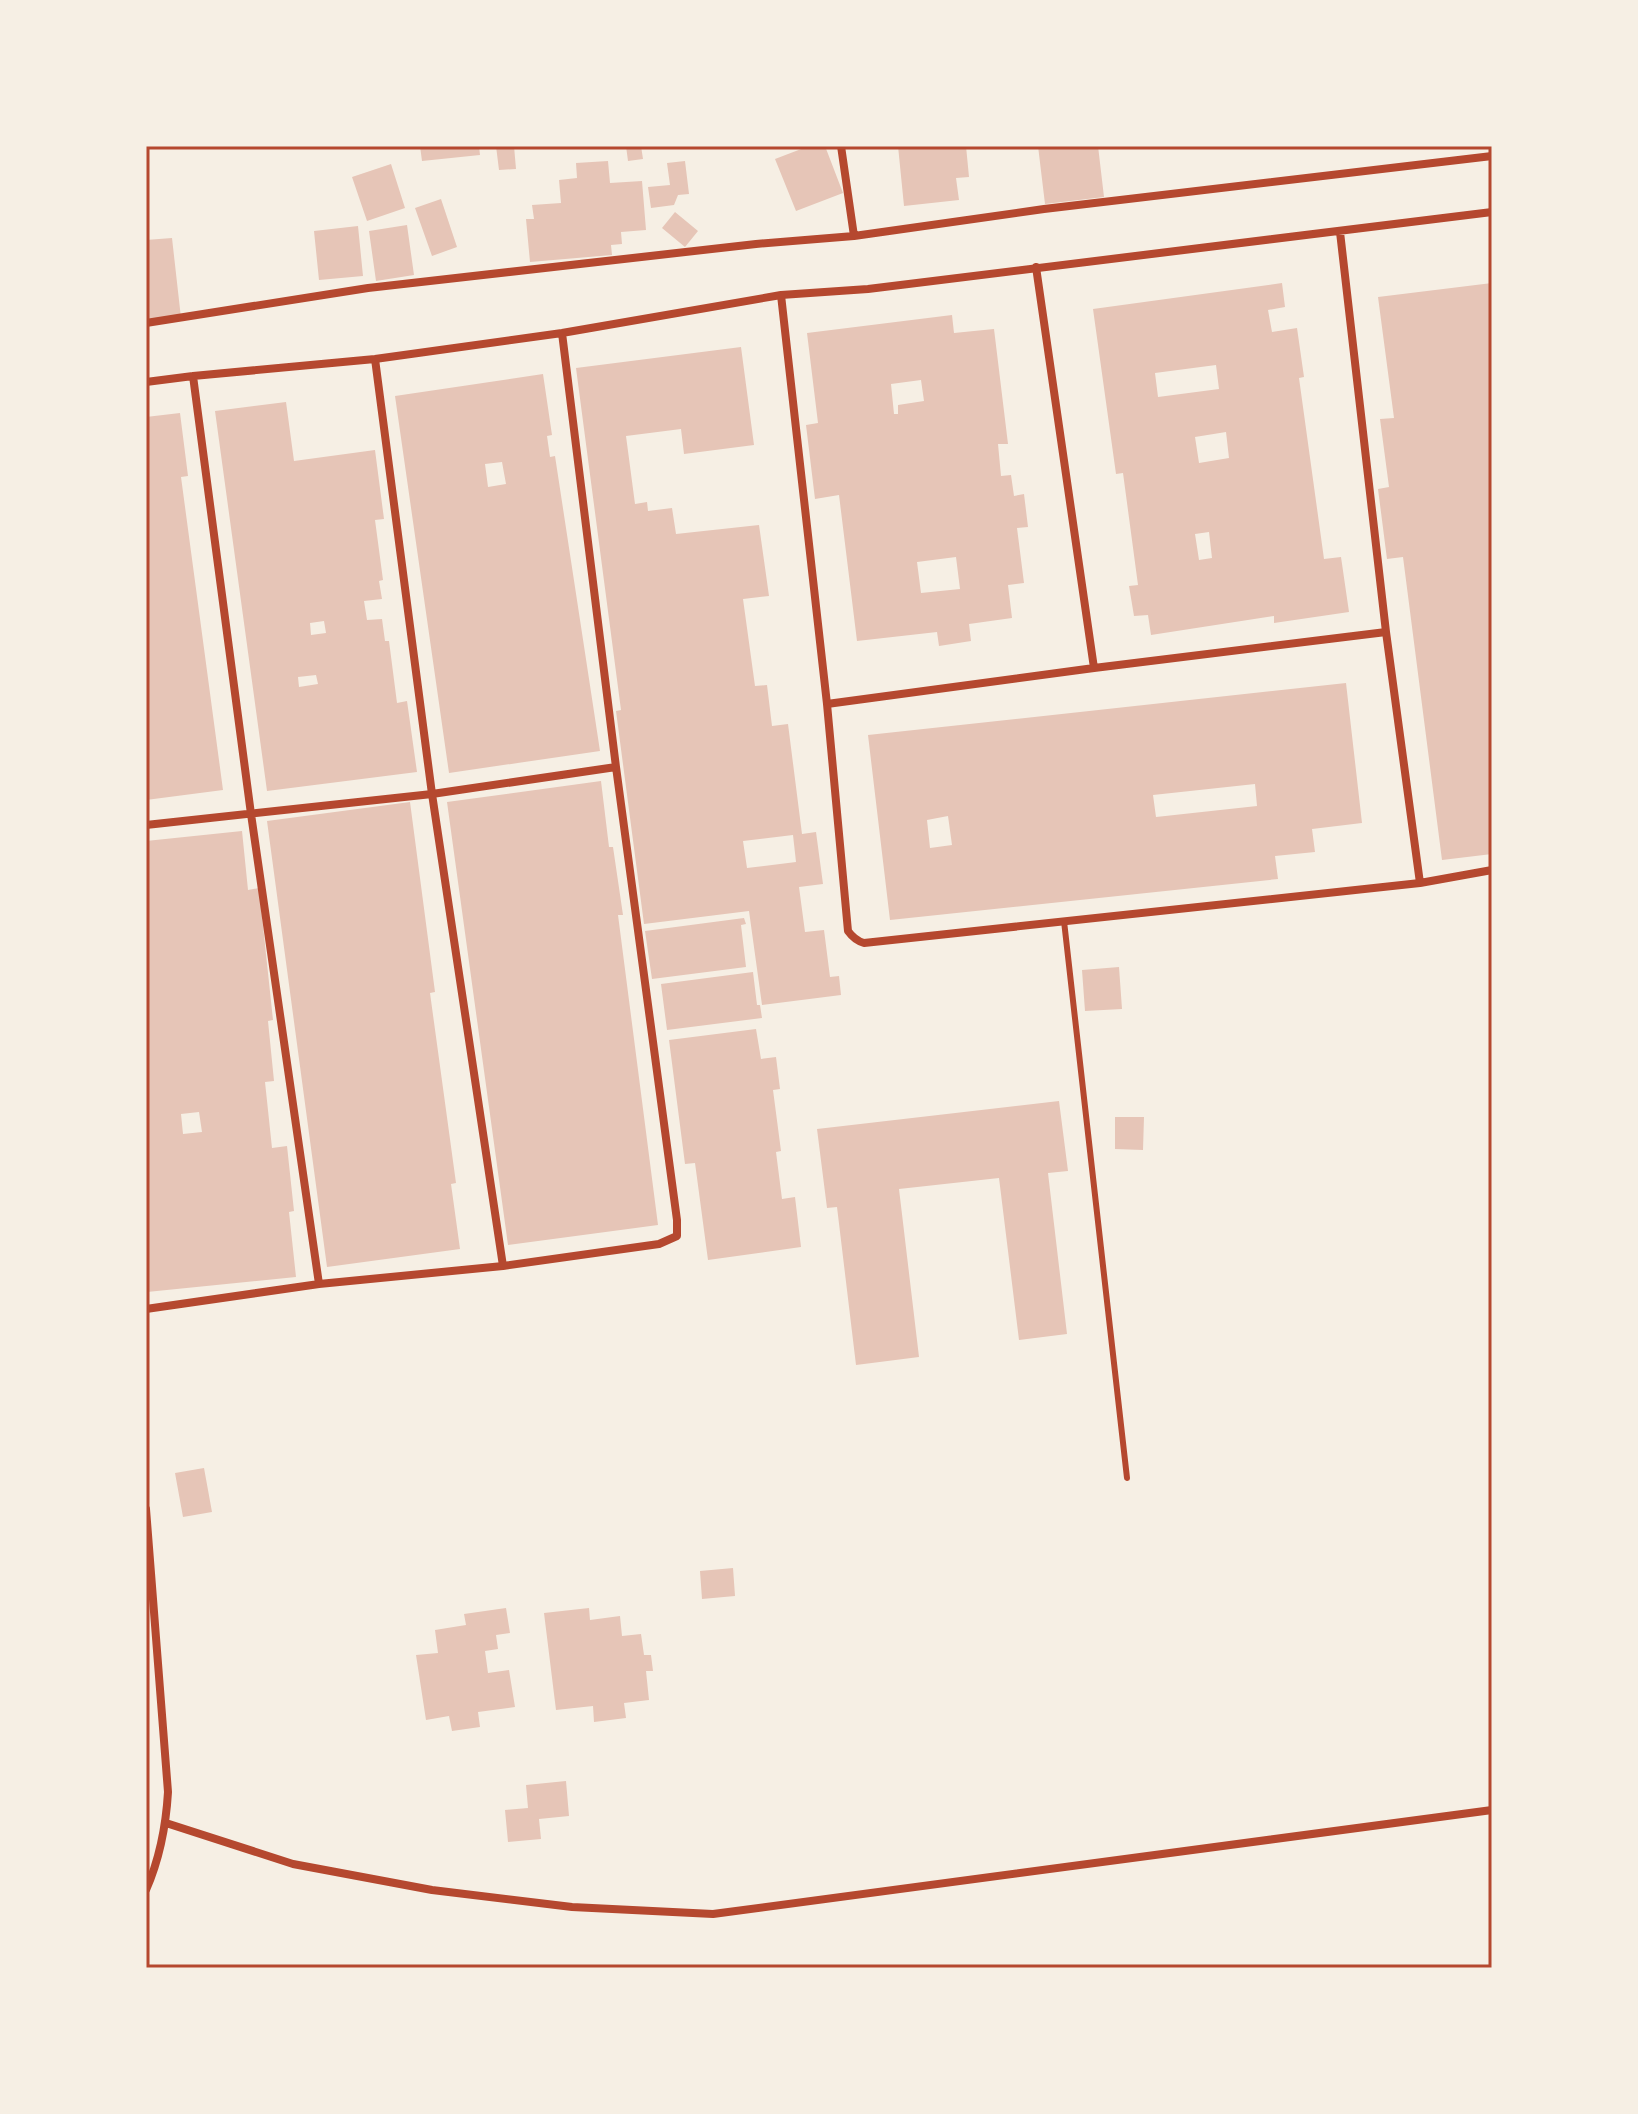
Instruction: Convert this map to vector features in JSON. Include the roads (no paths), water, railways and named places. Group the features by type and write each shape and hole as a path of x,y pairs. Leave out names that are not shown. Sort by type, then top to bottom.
{"street":[{"path":"841,146 854,236"},
{"path":"146,323 368,288 756,244 854,236 1044,209 1492,156"},
{"path":"146,382 375,359 562,333 781,295 868,289 1492,212"},
{"path":"1340,232 1386,632 1420,883"},
{"path":"1036,267 1094,668"},
{"path":"781,295 827,704 848,931 857,941 864,943 1420,883 1492,870"},
{"path":"146,1309 319,1284 503,1266 659,1244 677,1236 562,333"},
{"path":"375,359 432,794 503,1266"},
{"path":"193,376 251,814 319,1284"},
{"path":"827,704 1386,632"},
{"path":"146,825 432,794 616,767"},
{"path":"146,1509 168,1792 160,1853 146,1890"},
{"path":"166,1823 293,1864 432,1890 572,1907 713,1914 1492,1810"}],"lane":[{"path":"1064,921 1127,1478"}]}
